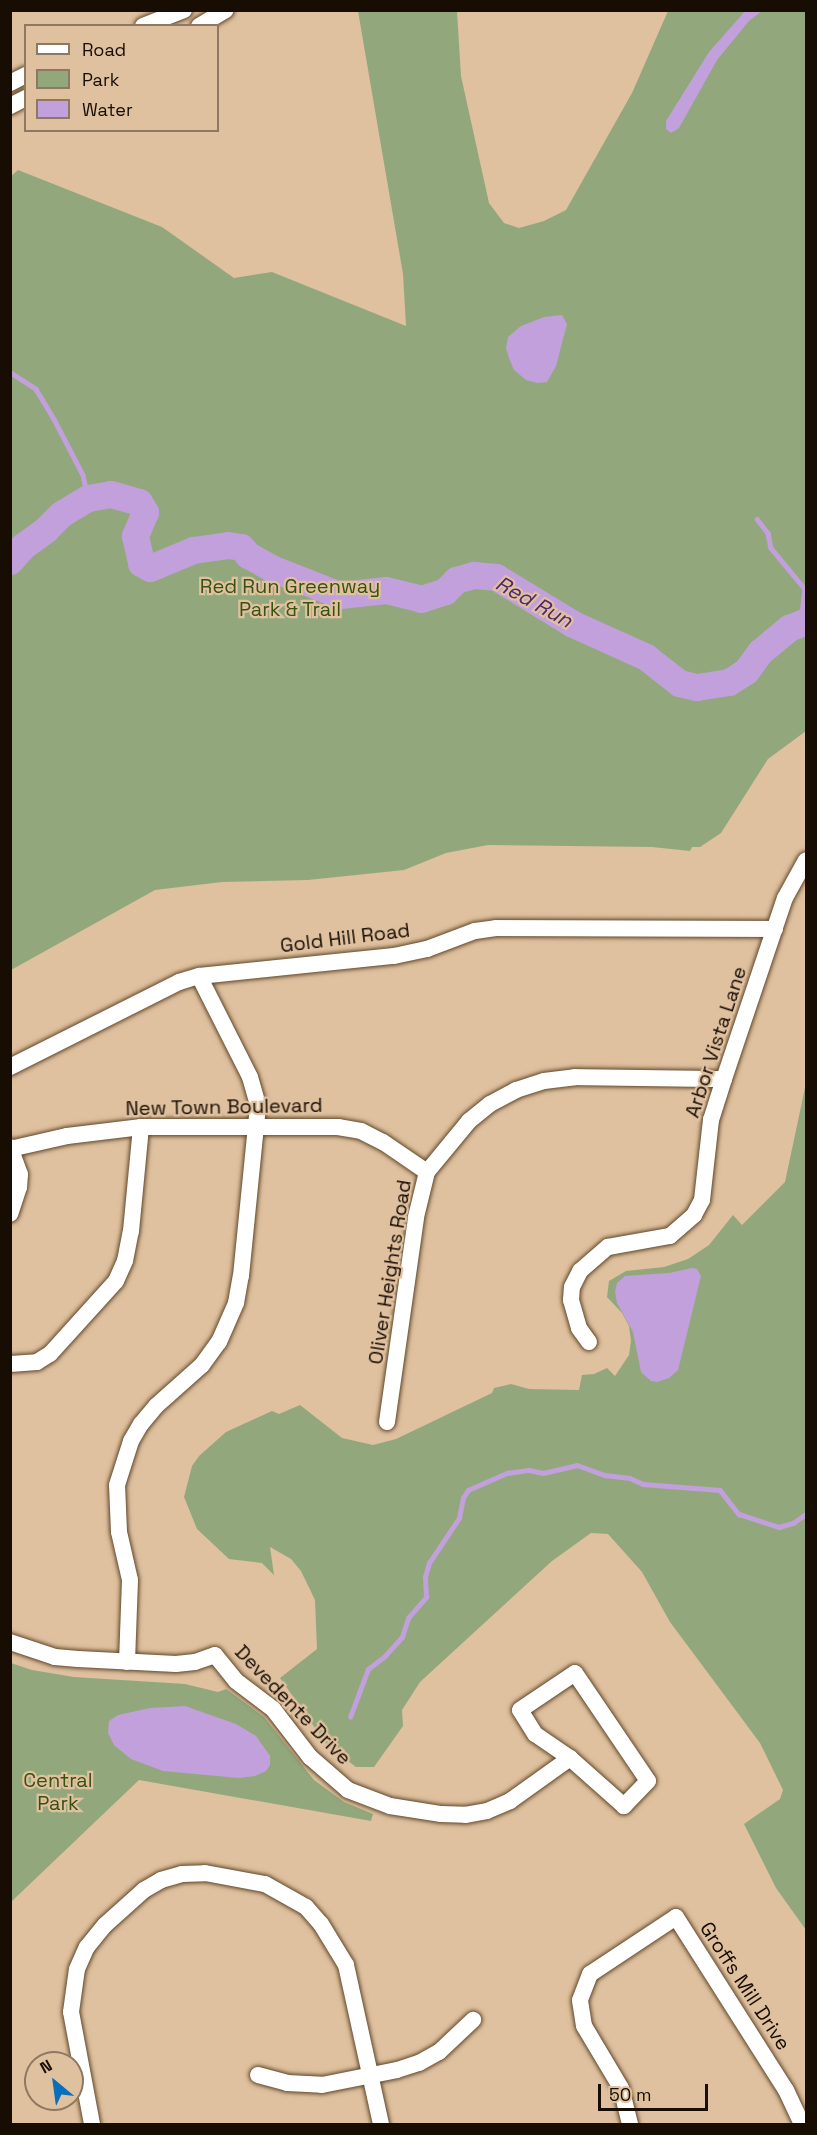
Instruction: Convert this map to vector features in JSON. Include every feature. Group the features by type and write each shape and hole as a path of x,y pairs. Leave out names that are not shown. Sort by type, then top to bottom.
{"street":[{"path":"148,24 184,10"},
{"path":"202,24 226,10"},
{"path":"10,83 24,76"},
{"path":"10,106 24,99"},
{"name":"Arbor Vista Lane","path":"589,1342 579,1328 571,1300 572,1287 580,1271 608,1247 670,1236 694,1215 704,1191 711,1120 724,1079 785,898 807,860"},
{"name":"Gold Hill Road","path":"10,1067 179,982 199,976 394,956 427,949 475,931 496,928 775,929"},
{"path":"10,1642 55,1657 127,1662 130,1580 119,1532 117,1485 131,1441 141,1424 156,1406 202,1365 230,1321 241,1276 258,1105 255,1091 199,976"},
{"name":"Oliver Heights Road","path":"387,1422 416,1216 427,1172 470,1121 490,1104 516,1090 543,1081 575,1077 724,1079"},
{"path":"10,1364 37,1362 50,1354 116,1281 125,1261 131,1231 141,1127"},
{"name":"New Town Boulevard","path":"11,1148 67,1136 141,1127 338,1127 361,1131 384,1142 427,1172"},
{"path":"10,1214 19,1187 20,1174 11,1148"},
{"name":"Devedente Drive","path":"127,1662 176,1664 195,1662 215,1655 236,1681 273,1709 322,1769 348,1790 369,1800 441,1814 465,1815 487,1811 510,1801 570,1758"},
{"path":"575,1673 648,1781 624,1806 570,1758 535,1734 520,1710 575,1673"},
{"path":"92,2124 71,2012 77,1969 87,1947 105,1925 144,1890 161,1880 182,1874 205,1873 265,1884 306,1907 321,1924 346,1965 381,2124"},
{"name":"Groffs Mill Drive","path":"630,2124 621,2088 584,2026 580,2000 590,1974 676,1917 786,2090 801,2124"},
{"path":"258,2075 304,2085 322,2085 419,2063 439,2052 473,2020"}],"green space":[{"name":"Red Run Greenway Park & Trail","path":"358,11 457,11 461,76 489,203 504,223 519,228 544,221 566,210 632,93 668,11 806,11 806,731 768,759 721,833 700,847 692,847 690,851 652,847 488,845 446,853 404,870 308,880 222,882 155,890 11,970 10,177 18,170 162,227 234,278 272,272 406,326 403,274"},
{"path":"806,1083 806,1930 776,1888 744,1824 780,1799 783,1790 760,1743 670,1622 642,1572 608,1534 591,1533 552,1561 420,1682 402,1710 403,1726 374,1767 356,1767 327,1745 280,1678 317,1649 315,1600 301,1571 291,1559 270,1547 274,1575 262,1563 229,1559 197,1529 184,1497 192,1466 199,1456 226,1432 272,1411 279,1414 300,1405 342,1438 373,1445 396,1439 492,1393 494,1388 511,1384 529,1389 579,1390 582,1375 594,1374 607,1368 615,1376 629,1355 631,1341 629,1326 622,1313 607,1297 609,1281 626,1271 664,1267 688,1259 709,1245 733,1215 742,1225 785,1182"},
{"name":"Central Park","path":"11,1663 32,1670 74,1677 185,1684 218,1692 226,1689 264,1717 314,1780 344,1802 373,1814 371,1821 139,1780 11,1902"}],"water":[{"path":"746,10 762,11 749,21 717,60 679,128 671,133 666,129 666,121 709,52"},
{"path":"562,315 567,324 556,366 547,382 537,383 526,380 514,370 506,348 508,337 521,326 544,317"},
{"path":"697,1269 701,1276 678,1370 669,1378 657,1382 651,1381 641,1372 633,1332 617,1303 615,1292 617,1283 625,1276 669,1273"},
{"path":"185,1706 236,1724 256,1736 270,1756 270,1765 266,1771 255,1776 239,1778 163,1771 131,1759 114,1745 108,1733 109,1721 118,1715 150,1708"}],"waterway":[{"path":"10,372 36,389 83,475 88,498"},
{"name":"Red Run","path":"10,561 23,546 46,529 61,514 88,498 111,494 139,502 145,512 135,536 141,563 150,568 193,550 228,545 241,547 248,555 271,568 340,595 386,590 421,599 445,591 456,580 474,575 496,577 573,624 646,657 679,683 697,687 729,682 746,671 760,652 789,628 806,621"},
{"path":"757,519 768,533 771,548 805,589 801,623"},
{"path":"350,1717 368,1669 384,1657 402,1637 408,1618 426,1597 425,1577 429,1563 459,1518 463,1498 468,1490 507,1473 529,1470 543,1473 577,1465 605,1475 630,1478 643,1484 720,1490 739,1514 779,1527 793,1523 806,1514"}]}
